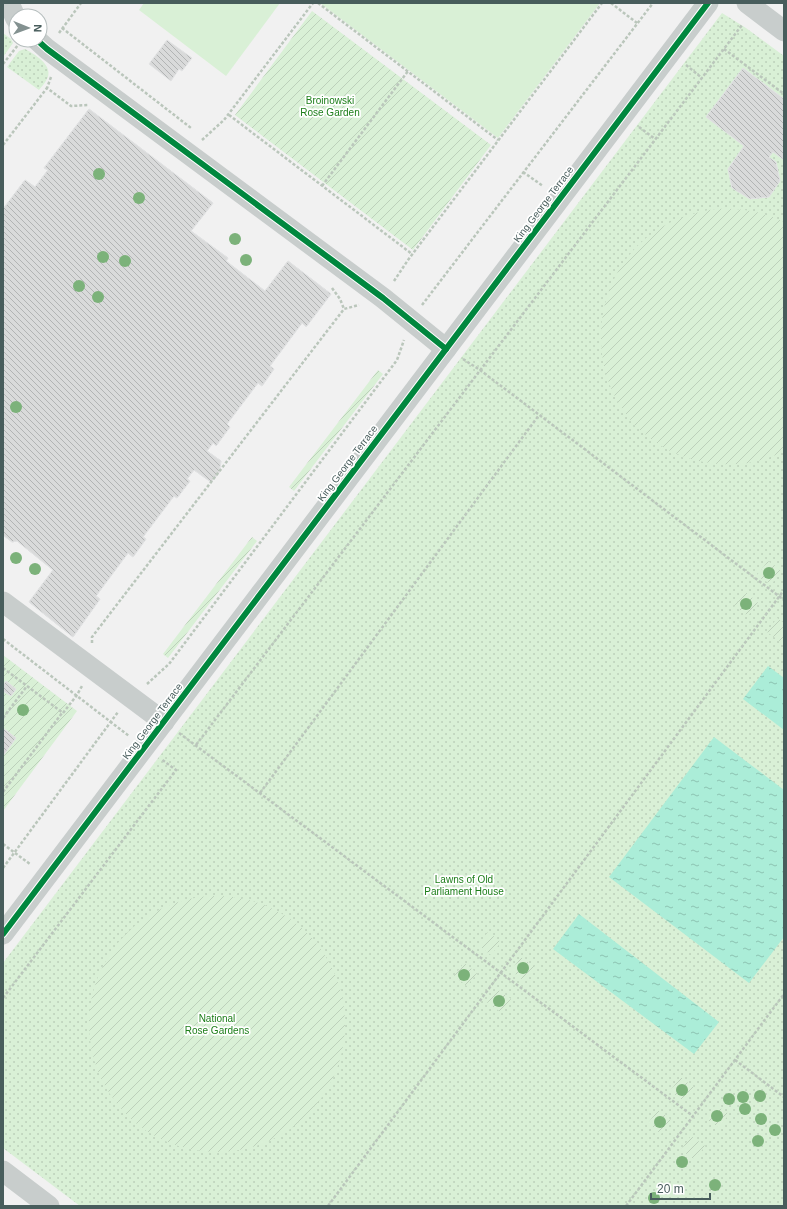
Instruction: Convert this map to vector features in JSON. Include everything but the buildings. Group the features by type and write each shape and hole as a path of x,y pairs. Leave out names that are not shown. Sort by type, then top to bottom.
{"street":[{"name":"King George Terrace","path":"3,934 708,3"},
{"path":"751,6 784,31"},
{"path":"40,48 383,298 446,349"},
{"path":"3,602 164,722"},
{"path":"3,1171 49,1206"}],"path":[{"path":"48,32 81,3"},
{"path":"224,120 313,3"},
{"path":"318,3 498,140"},
{"path":"383,298 412,254 602,3"},
{"path":"611,3 637,23"},
{"path":"3,868 110,721 130,698 169,664 397,360 405,337 423,303 653,3"},
{"path":"693,1116 196,745 724,49 751,6"},
{"path":"3,64 29,48"},
{"path":"724,49 784,94"},
{"path":"322,186 408,71"},
{"path":"3,145 47,88"},
{"path":"229,115 412,254"},
{"path":"523,172 560,198"},
{"path":"92,637 344,309"},
{"path":"446,349 480,370 784,600"},
{"path":"260,793 539,415"},
{"path":"328,1206 784,590"},
{"path":"3,639 110,721"},
{"path":"3,668 62,713"},
{"path":"3,718 27,686"},
{"path":"3,792 62,713 77,696"},
{"path":"3,998 176,770"},
{"path":"3,844 46,877"},
{"path":"626,1206 784,994"},
{"path":"735,1060 784,1097"}],"green space":[{"path":"144,3 280,3 226,76 139,10"},
{"path":"320,3 600,3 498,138"},
{"name":"Broinowski Rose Garden","path":"312,11 491,145 413,250 235,115"},
{"name":"Lawns of Old Parliament House","path":"722,13 746,28 784,56 784,1206 80,1206 3,1148 3,963"},
{"path":"3,33 8,37 8,48 9,48 3,57"},
{"path":"25,49 41,60 49,72 48,77 39,90 7,67 19,51"},
{"path":"716,209 751,211 768,215 784,222 784,451 755,462 724,464 695,460 677,454 659,445 636,426 619,404 608,379 602,352 602,325 607,298 617,273 633,251 654,232 669,223 692,214"},
{"path":"378,370 383,374 294,491 289,487"},
{"path":"252,537 257,541 168,658 163,654"},
{"path":"768,561 781,571 771,585 757,575"},
{"path":"745,592 758,602 748,616 734,606"},
{"path":"777,618 784,623 784,637 781,642 767,632"},
{"path":"3,655 77,711 3,811"},
{"name":"National Rose Gardens","path":"217,896 254,902 277,911 298,925 316,943 330,964 335,975 342,999 345,1024 339,1061 330,1084 316,1105 298,1123 277,1137 266,1142 242,1149 217,1152 180,1146 157,1137 136,1123 118,1105 104,1084 99,1073 92,1049 89,1024 95,987 104,964 118,943 136,925 157,911 168,906 192,899"},
{"path":"488,932 501,942 491,955 478,945"},
{"path":"521,957 535,967 525,981 511,971"},
{"path":"464,963 477,973 467,986 454,976"},
{"path":"497,989 511,999 501,1012 487,1003"},
{"path":"681,1077 694,1088 684,1101 670,1091"},
{"path":"716,1105 729,1114 719,1128 705,1118"},
{"path":"658,1110 671,1120 661,1134 648,1123"},
{"path":"691,1136 705,1146 695,1160 681,1150"}],"water":[{"path":"768,666 784,678 784,730 743,699"},
{"path":"714,737 784,790 784,937 749,983 609,877"},
{"path":"579,914 719,1022 694,1054 553,949"}],"cycle path":[{"path":"3,934 708,3"},
{"path":"46,48 383,298 446,349"}]}
